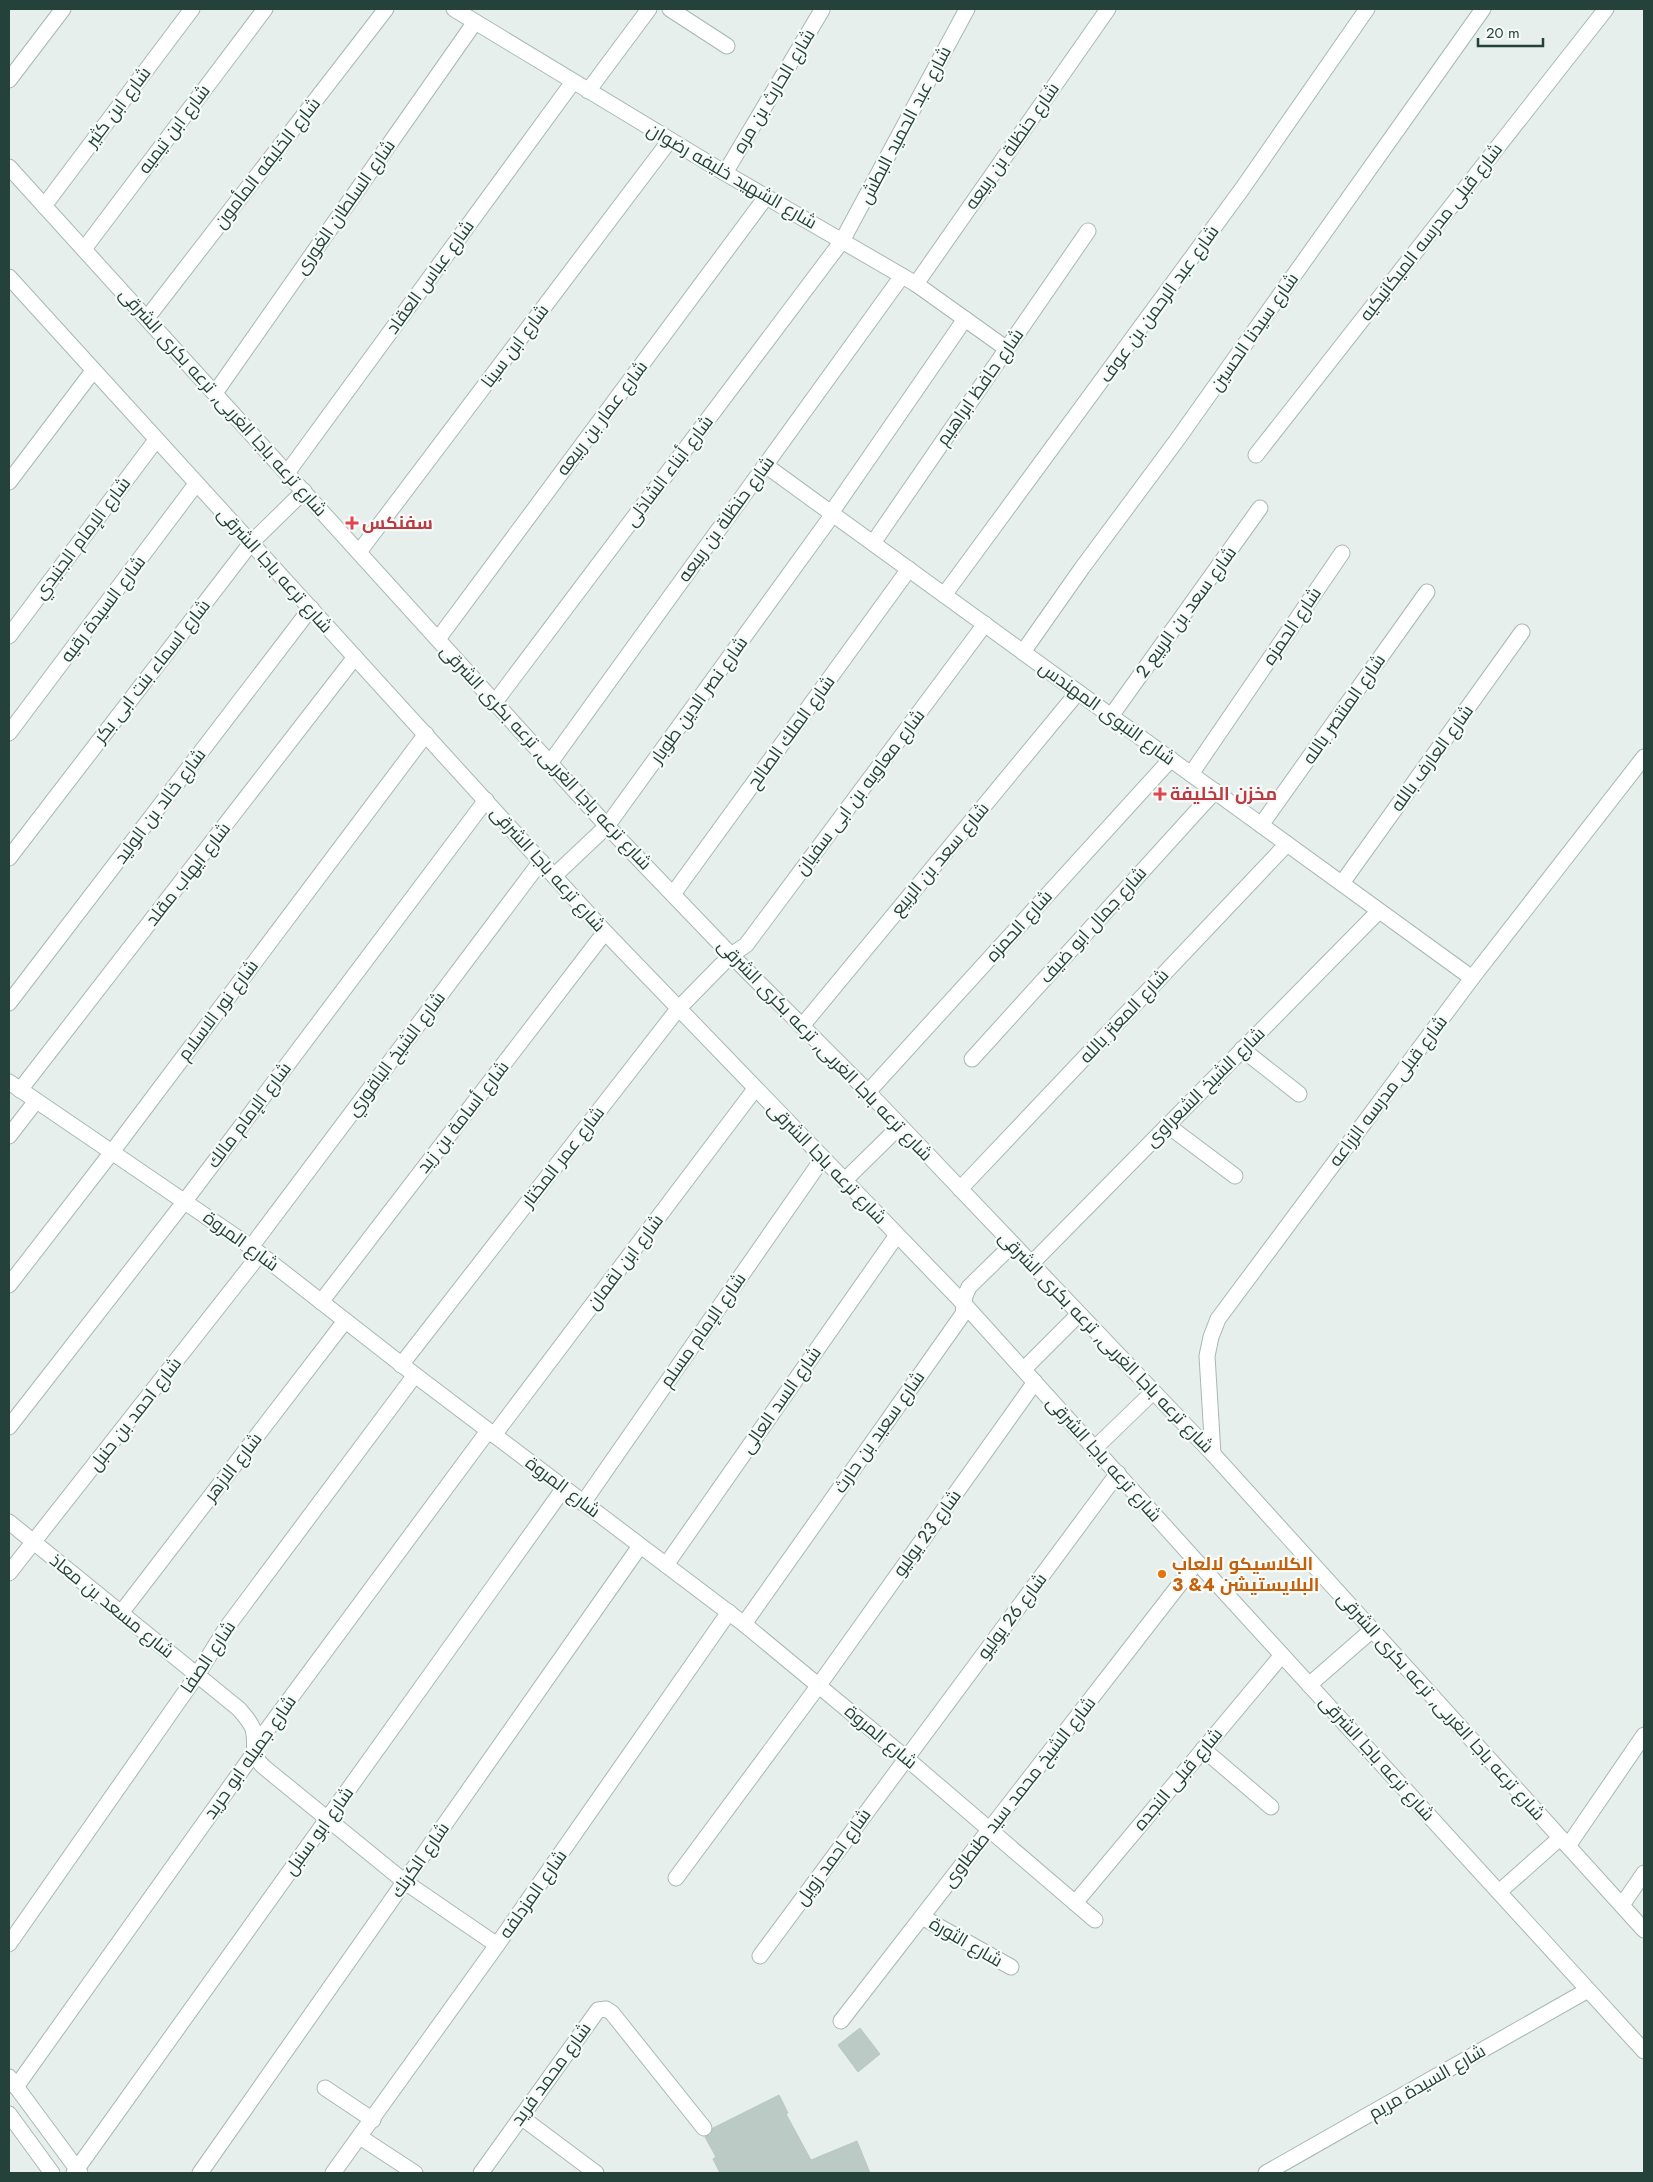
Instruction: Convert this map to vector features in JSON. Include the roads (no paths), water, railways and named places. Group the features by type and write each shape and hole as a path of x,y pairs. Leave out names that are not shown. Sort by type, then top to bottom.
{"street":[{"path":"9,80 63,9"},
{"name":"شارع ابن كثير","path":"44,206 192,9"},
{"name":"شارع ابن تيميه","path":"84,249 265,9"},
{"name":"شارع الخليفه المأمون","path":"148,318 386,9"},
{"path":"588,91 649,9"},
{"path":"670,9 727,46"},
{"name":"شارع عبد الحميد البطش","path":"842,241 967,9"},
{"name":"شارع حنظلة بن ربيعه","path":"916,284 1108,9"},
{"name":"شارع عبد الرحمن بن عوف","path":"944,595 1236,197 1367,9"},
{"name":"شارع سيدنا الحسين","path":"1023,652 1082,568 1178,440 1483,9"},
{"name":"شارع قبلى مدرسه الميكانيكيه","path":"1256,455 1606,9"},
{"name":"شارع الحارث بن مره","path":"725,173 822,10"},
{"name":"شارع الشهيد خليفه رضوان","path":"465,14 588,91 916,284 1007,349"},
{"name":"شارع السلطان الغورى","path":"215,393 465,14"},
{"name":"شارع عباس العقاد","path":"287,472 573,82"},
{"name":"شارع ابن سينا","path":"359,552 670,140"},
{"name":"شارع ترعه باجا الغربى, ترعه بكرى الشرقى","path":"9,167 608,826 731,955 868,1092 1213,1454 1644,1930"},
{"name":"شارع عمار بن ربيعه","path":"438,639 766,197"},
{"name":"شارع حافظ ابراهيم","path":"873,543 1088,231"},
{"name":"شارع أبناء الشاذلى","path":"495,702 842,241"},
{"name":"شارع حنظلة بن ربيعه","path":"550,763 902,276"},
{"name":"شارع ترعه باجا الشرقى","path":"9,278 605,932 965,1305 1644,2051"},
{"name":"شارع نصر الدين طوبار","path":"554,876 608,826 832,513 965,319"},
{"path":"9,482 93,371"},
{"name":"شارع الإمام الجنيدي","path":"9,636 156,440"},
{"name":"شارع النبوى المهندس","path":"765,465 1472,978"},
{"name":"شارع السيدة رقيه","path":"9,733 196,484"},
{"name":"شارع اسماء بنت ابى بكر","path":"9,858 251,543 304,491"},
{"name":"شارع سعد بن الربيع 2","path":"1111,716 1260,508"},
{"name":"شارع الحمزه","path":"1191,774 1342,553"},
{"name":"شارع الملك الصالح","path":"673,894 909,569"},
{"name":"شارع المنتصر بالله","path":"1261,825 1427,592"},
{"name":"شارع خالد بن الوليد","path":"9,1003 310,608"},
{"name":"شارع معاويه بن ابى سفيان","path":"731,955 752,937 985,624"},
{"name":"شارع العارف بالله","path":"1342,883 1522,632"},
{"name":"شارع ايهاب مقلد","path":"14,1086 355,658"},
{"name":"شارع سعد بن الربيع","path":"802,1026 1078,692"},
{"name":"شارع نور الاسلام","path":"9,1285 112,1152 426,734"},
{"name":"شارع قبلى مدرسه الزراعه","path":"1213,1454 1207,1356 1211,1337 1218,1319 1472,978 1644,757"},
{"name":"شارع الحمزه","path":"868,1092 1171,759"},
{"name":"شارع جمال ابو ضيف","path":"972,1060 1215,791"},
{"name":"شارع الإمام مالك","path":"9,1427 185,1201 486,800"},
{"name":"شارع المعتز بالله","path":"960,1189 1287,844"},
{"name":"شارع الشيخ الباقوري","path":"256,1250 541,861"},
{"name":"شارع الشيخ الشعراوى","path":"1031,1264 1379,911"},
{"name":"شارع أسامة بن زيد","path":"321,1302 605,932"},
{"name":"شارع عمر المختار","path":"402,1365 678,1008 731,955"},
{"path":"1242,1049 1299,1094"},
{"name":"شارع المروة","path":"14,1086 256,1250 415,1375 729,1612 906,1758 1094,1920"},
{"name":"شارع ابن لقمان","path":"491,1433 755,1089"},
{"path":"9,1136 36,1101"},
{"path":"844,1181 900,1126"},
{"path":"1167,1126 1235,1176"},
{"name":"شارع الإمام مسلم","path":"583,1502 823,1158"},
{"name":"شارع السد العالى","path":"666,1565 897,1235"},
{"name":"شارع سعيد بن حارث","path":"744,1624 963,1314 965,1296 969,1287 1013,1244"},
{"name":"شارع احمد بن حنبل","path":"9,1573 256,1250"},
{"path":"1024,1369 1079,1314"},
{"name":"شارع الازهر","path":"121,1613 346,1321"},
{"name":"شارع الصفا","path":"9,1944 197,1675 227,1627 415,1375"},
{"name":"شارع 23 يوليو","path":"819,1685 1035,1382"},
{"path":"1095,1448 1153,1392"},
{"name":"شارع جميله ابو حريد","path":"12,2082 254,1753 258,1742 491,1433"},
{"name":"شارع 26 يوليو","path":"906,1758 1118,1473"},
{"name":"شارع ابو سنبل","path":"77,2172 564,1488"},
{"name":"شارع مسعد بن معاذ","path":"9,1522 197,1675 248,1719 253,1730 254,1753"},
{"name":"شارع الكرنك","path":"200,2173 640,1546"},
{"name":"شارع الشيخ محمد سيد طنطاوى","path":"842,2021 1197,1562"},
{"name":"شارع المزدلفه","path":"333,2173 373,2120 497,1945 729,1612"},
{"path":"1309,1685 1372,1630"},
{"name":"شارع قبلى النجده","path":"1075,1903 1282,1654"},
{"path":"676,1878 819,1685"},
{"path":"1499,1892 1564,1842 1644,1735"},
{"path":"1203,1749 1271,1807"},
{"path":"254,1753 258,1762 405,1882 497,1945"},
{"name":"شارع احمد زويل","path":"760,1956 906,1758"},
{"path":"1622,1906 1644,1873"},
{"name":"شارع الثورة","path":"922,1917 1011,1968"},
{"name":"شارع السيدة مريم","path":"1266,2173 1588,1990"},
{"name":"شارع محمد فريد","path":"480,2173 598,2010 606,2009 612,2014 704,2128"},
{"path":"12,2082 77,2172"},
{"path":"325,2088 373,2120"},
{"path":"9,2114 52,2173"},
{"path":"521,2117 596,2173"},
{"path":"360,2137 415,2173"}],"place":[{"name":"سفنكس","path":"352,523"},
{"name":"مخزن الخليفة","path":"1160,794"},
{"name":"الكلاسيكو لالعاب البلايستيشن 4& 3","path":"1162,1574"}]}
